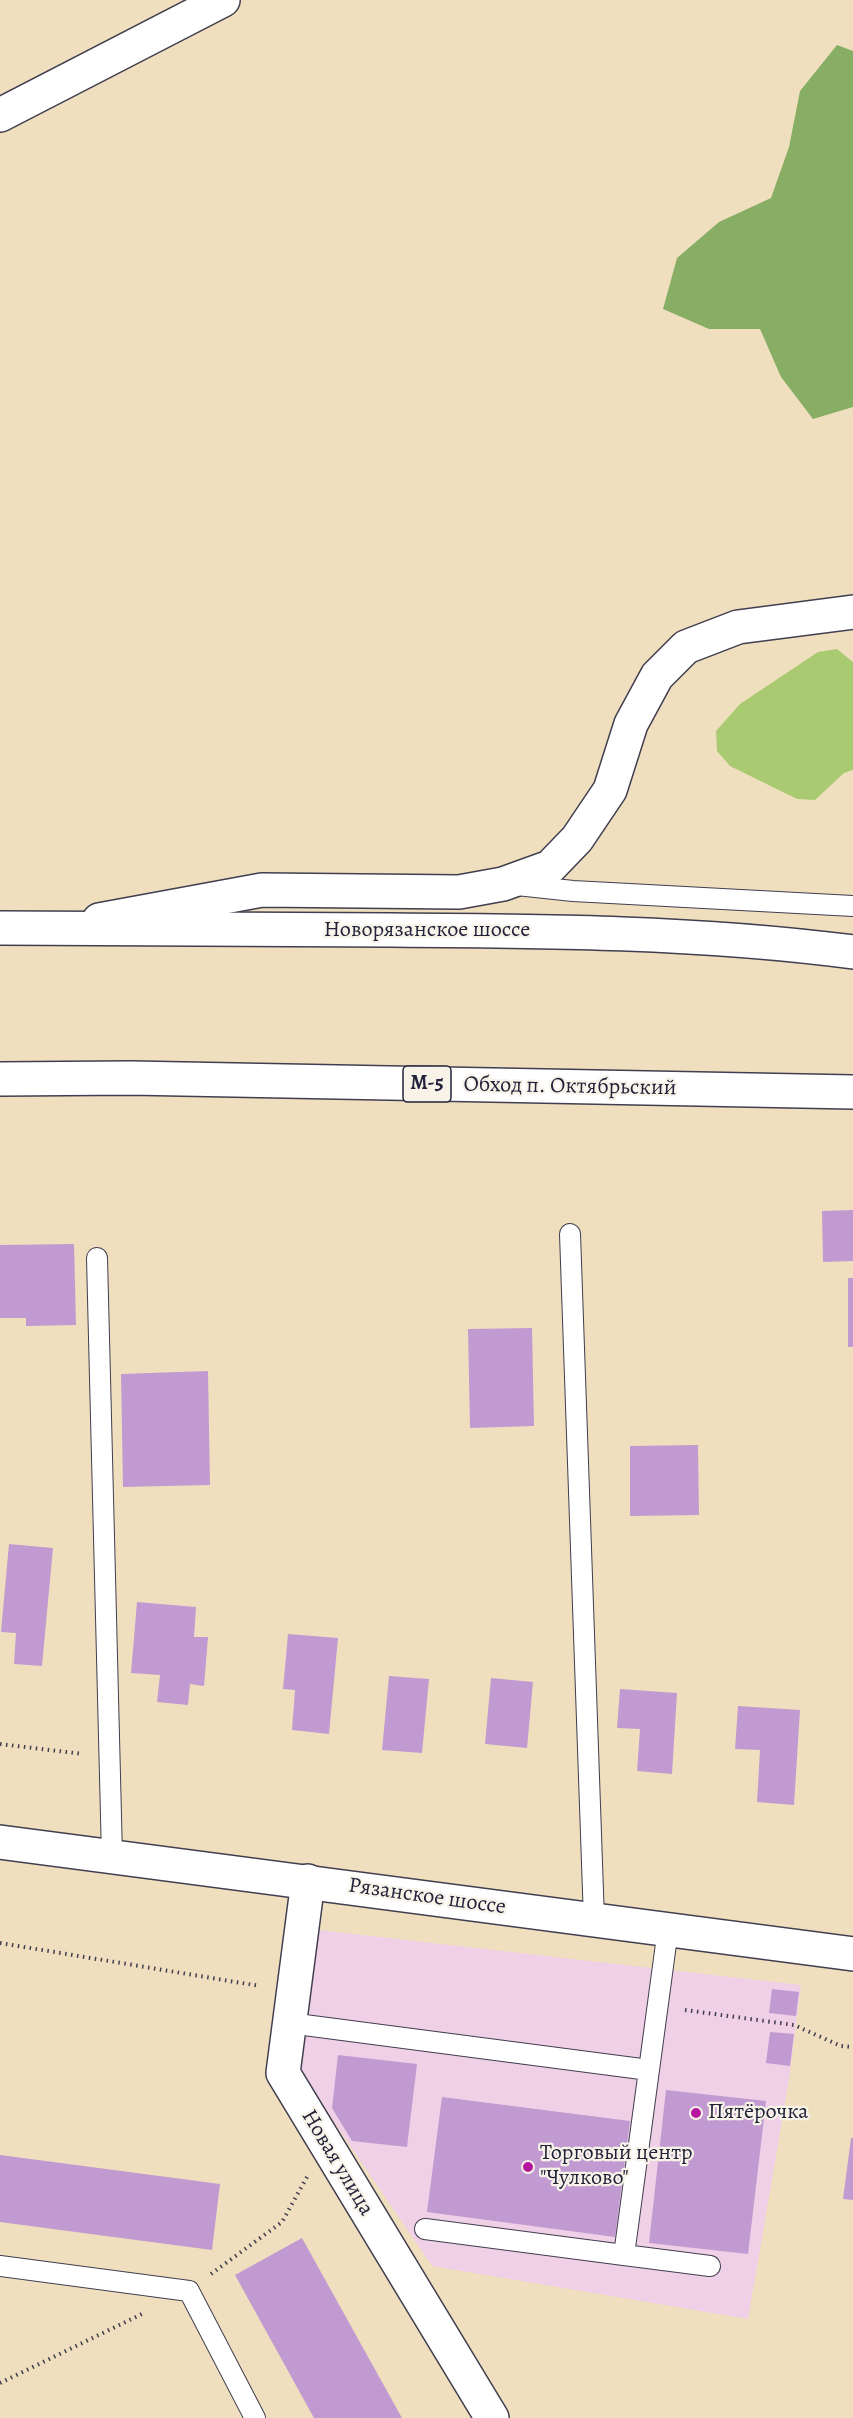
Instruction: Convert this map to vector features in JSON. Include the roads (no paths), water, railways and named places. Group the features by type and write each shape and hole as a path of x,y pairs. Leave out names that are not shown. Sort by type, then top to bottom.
{"main road":[{"path":"0,115 223,0"},
{"path":"55,928 262,890 459,892 503,884 550,867 577,839 610,790 631,724 657,676 686,647 738,627 853,612"},
{"name":"Новорязанское шоссе","path":"0,928 549,931 729,939 853,952"},
{"name":"Обход п. Октябрьский","path":"0,1079 131,1078 853,1092"},
{"name":"Рязанское шоссе","path":"0,1842 853,1954"},
{"name":"Новая улица","path":"308,1881 283,2073 492,2418"}],"lane":[{"path":"503,884 573,891 853,906"},
{"path":"570,1234 594,1920"},
{"path":"97,1258 112,1856"},
{"path":"624,2255 668,1929"},
{"path":"291,2007 649,2070"},
{"path":"425,2229 710,2266"},
{"path":"0,2266 189,2291 255,2418"}],"place":[{"name":"Пятёрочка","path":"696,2113"},
{"name":"Торговый центр \"Чулково\"","path":"528,2167"}]}
